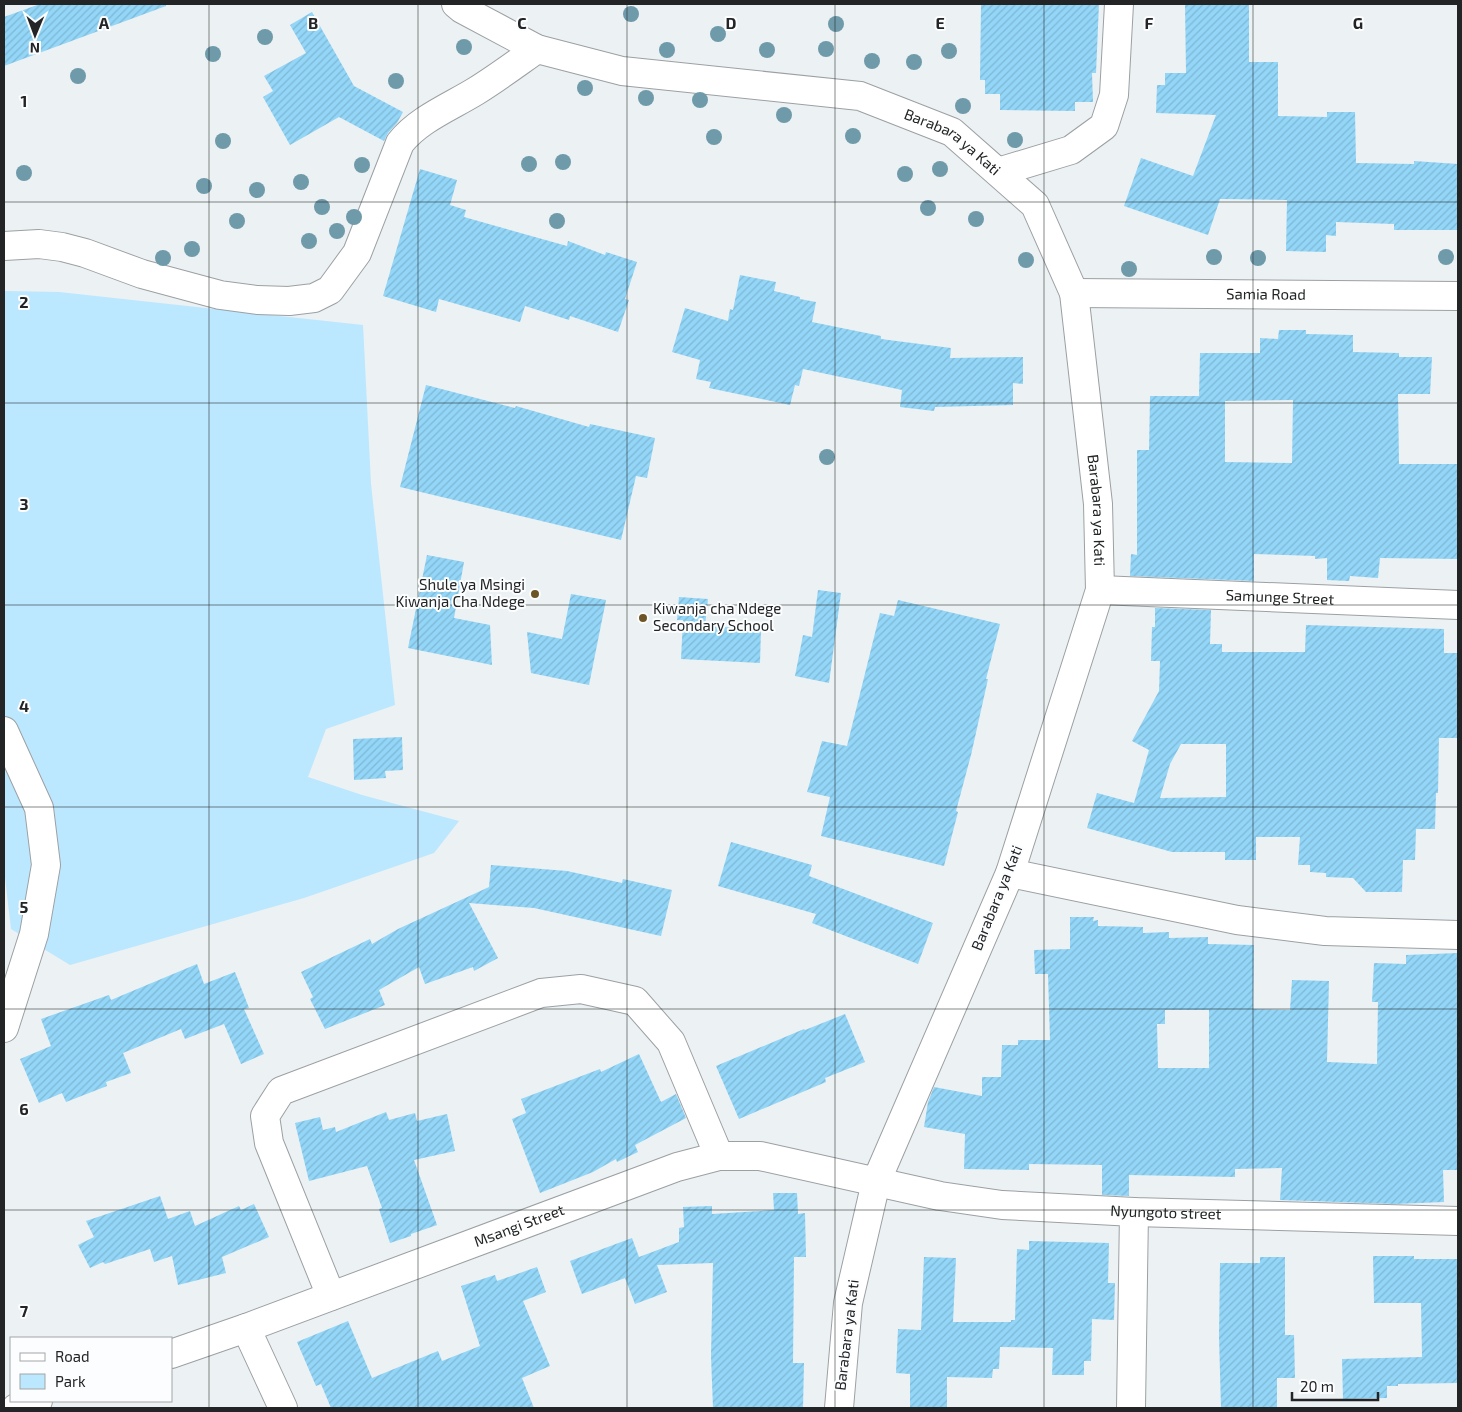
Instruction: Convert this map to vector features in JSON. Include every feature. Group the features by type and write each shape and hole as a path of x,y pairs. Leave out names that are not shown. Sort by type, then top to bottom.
{"street":[{"name":"Barabara ya Kati","path":"456,4 537,49 622,71 860,96 952,132 1035,205 1074,293 1098,504 1100,590 1010,873 876,1182 848,1303 839,1408"},
{"path":"998,172 1071,150 1104,126 1114,95 1119,4"},
{"path":"4,246 39,244 62,247 85,253 142,274 220,295 257,300 289,301 314,298 330,290 357,253 400,143 407,134 433,115 478,90 537,49"},
{"name":"Samia Road","path":"1074,293 1458,296"},
{"name":"Samunge Street","path":"1100,590 1458,606"},
{"path":"4,731 39,808 46,865 34,934 4,1028"},
{"path":"1010,873 1237,920 1325,931 1458,935"},
{"path":"332,1296 269,1143 265,1116 281,1091 541,993 581,989 635,1002 671,1042 719,1156"},
{"name":"Msangi Street","path":"172,1354 246,1328 677,1167 719,1156 760,1156 876,1182"},
{"name":"Nyungoto street","path":"876,1182 940,1196 1002,1205 1134,1212 1458,1221"},
{"path":"1131,1408 1134,1212"},
{"path":"246,1328 283,1408"},
{"path":"16,1408 35,1402"}],"green space":[{"path":"4,291 59,292 363,325 371,484 395,705 326,729 308,777 362,795 459,821 434,853 304,898 70,965 11,929 4,869"}],"building":[{"path":"40,4 166,4 166,6 4,66 4,17"},
{"path":"981,4 1099,4 1096,73 1092,73 1093,102 1075,102 1075,111 1000,110 1000,94 985,94 985,80 980,80"},
{"path":"1185,4 1249,4 1249,62 1278,62 1278,116 1327,117 1327,112 1355,112 1356,163 1414,164 1414,161 1458,164 1458,230 1394,230 1394,224 1336,222 1336,236 1326,235 1326,252 1286,251 1287,200 1220,199 1208,235 1124,206 1141,158 1193,176 1216,115 1156,113 1157,85 1165,85 1165,73 1186,73"},
{"path":"312,12 354,86 403,112 384,141 339,117 290,145 263,97 273,91 264,76 306,53 290,25"},
{"path":"420,169 457,180 450,205 466,210 464,217 567,246 568,241 605,255 606,252 637,262 625,299 629,300 618,332 570,316 569,320 525,306 520,322 439,299 436,312 383,296"},
{"path":"740,275 776,282 774,291 816,302 812,322 881,336 881,339 951,348 950,358 1023,357 1023,384 1013,383 1013,405 935,407 934,411 900,407 902,390 803,369 799,386 795,385 790,405 709,388 711,382 696,379 700,360 672,352 685,308 728,321 730,309 733,310"},
{"path":"1279,330 1306,330 1306,334 1353,335 1353,352 1399,353 1399,357 1432,357 1430,394 1398,394 1399,464 1458,464 1458,559 1380,558 1378,578 1350,576 1349,581 1327,580 1327,558 1315,559 1315,556 1254,554 1254,581 1130,576 1131,554 1137,555 1137,450 1149,450 1150,396 1199,396 1200,353 1260,353 1260,338 1278,339","holes":["1293,400 1292,463 1225,462 1225,401"]},
{"path":"426,385 515,408 516,406 589,427 590,424 655,438 647,478 636,476 621,540 400,487"},
{"path":"427,555 464,562 454,618 490,625 492,665 408,648"},
{"path":"818,590 841,593 829,683 795,676 803,635 812,637"},
{"path":"571,594 606,600 589,685 531,673 527,632 562,639"},
{"path":"679,597 708,599 705,626 761,629 760,663 681,659 683,620 677,620"},
{"path":"898,600 1000,624 944,866 821,836 830,797 807,792 822,741 847,746 880,613 894,616"},
{"path":"1155,608 1211,610 1210,644 1222,644 1222,652 1305,652 1306,625 1444,629 1444,653 1458,653 1458,738 1439,738 1435,829 1416,829 1415,860 1403,860 1402,892 1366,892 1353,878 1326,877 1326,873 1310,872 1310,865 1298,865 1300,837 1256,837 1256,860 1225,860 1225,852 1172,852 1087,828 1097,793 1134,803 1149,750 1132,741 1159,691 1160,661 1151,661 1152,627 1155,627","holes":["1181,744 1226,744 1226,797 1160,798 1170,764"]},
{"path":"402,737 403,770 385,771 386,778 354,780 353,739"},
{"path":"731,842 812,865 809,876 933,923 918,964 812,923 816,914 718,886"},
{"path":"491,865 567,871 622,883 623,879 672,890 661,936 534,908 469,903 498,958 474,971 473,967 425,984 419,967 379,990 385,1005 325,1029 310,999 313,997 301,972 370,939 372,944 398,929 489,887"},
{"path":"1070,917 1094,917 1093,921 1098,920 1098,926 1143,927 1143,933 1169,932 1169,938 1208,937 1208,944 1254,945 1253,1009 1290,1010 1292,980 1329,981 1327,1062 1377,1064 1378,1002 1372,1002 1374,963 1406,964 1406,955 1458,953 1458,1170 1443,1170 1444,1202 1395,1204 1280,1200 1282,1168 1235,1169 1235,1177 1129,1175 1129,1196 1102,1195 1102,1165 1029,1164 1029,1170 964,1169 965,1134 924,1127 928,1102 934,1087 982,1096 982,1077 1001,1077 1002,1045 1018,1045 1018,1040 1050,1040 1048,974 1035,974 1034,950 1070,949","holes":["1165,1010 1209,1010 1209,1068 1158,1068 1157,1024 1165,1024"]},
{"path":"197,964 204,984 235,972 249,1008 244,1009 264,1054 241,1064 224,1024 185,1039 181,1029 123,1053 131,1073 106,1082 107,1086 66,1102 62,1093 39,1103 20,1059 51,1046 41,1019 109,995 111,1000"},
{"path":"845,1014 865,1062 825,1078 826,1082 739,1119 716,1066"},
{"path":"639,1054 661,1102 676,1094 686,1118 635,1145 638,1152 617,1162 616,1159 593,1172 540,1193 512,1119 526,1113 521,1099 600,1069 601,1072"},
{"path":"386,1112 389,1120 415,1113 417,1121 447,1114 455,1151 414,1160 437,1225 390,1243 379,1209 382,1208 367,1166 309,1181 295,1123 320,1117 323,1130 335,1127 336,1132"},
{"path":"773,1193 797,1193 798,1214 805,1213 806,1257 794,1257 793,1363 804,1363 803,1408 713,1408 711,1356 713,1263 657,1265 667,1292 635,1304 625,1278 582,1294 570,1261 632,1238 639,1257 679,1242 679,1228 684,1227 683,1207 712,1206 712,1214 774,1210"},
{"path":"160,1196 168,1219 190,1211 195,1226 239,1206 241,1210 254,1204 269,1237 222,1257 226,1273 178,1285 172,1256 154,1262 150,1249 105,1264 103,1262 90,1268 78,1245 94,1237 86,1221"},
{"path":"1029,1241 1109,1243 1108,1283 1115,1283 1114,1320 1092,1319 1091,1361 1084,1361 1084,1375 1052,1375 1053,1348 1000,1347 999,1369 993,1369 992,1378 947,1377 947,1408 910,1408 910,1374 896,1373 898,1329 921,1330 924,1257 956,1258 953,1322 1011,1322 1011,1320 1015,1320 1017,1249 1029,1250"},
{"path":"1373,1256 1414,1256 1414,1259 1458,1259 1458,1383 1398,1384 1398,1386 1387,1386 1387,1398 1343,1399 1342,1359 1422,1357 1421,1303 1374,1303"},
{"path":"1260,1257 1285,1257 1285,1335 1294,1335 1295,1378 1277,1378 1277,1408 1221,1408 1219,1337 1220,1263 1260,1263"},
{"path":"537,1267 546,1292 523,1301 550,1366 522,1378 534,1408 331,1408 321,1384 316,1386 297,1342 348,1321 372,1378 438,1351 442,1361 480,1346 461,1286 495,1275 497,1281"}],"place":[{"name":"Shule ya Msingi Kiwanja Cha Ndege","path":"535,594"},
{"name":"Kiwanja cha Ndege Secondary School","path":"643,618"}]}
